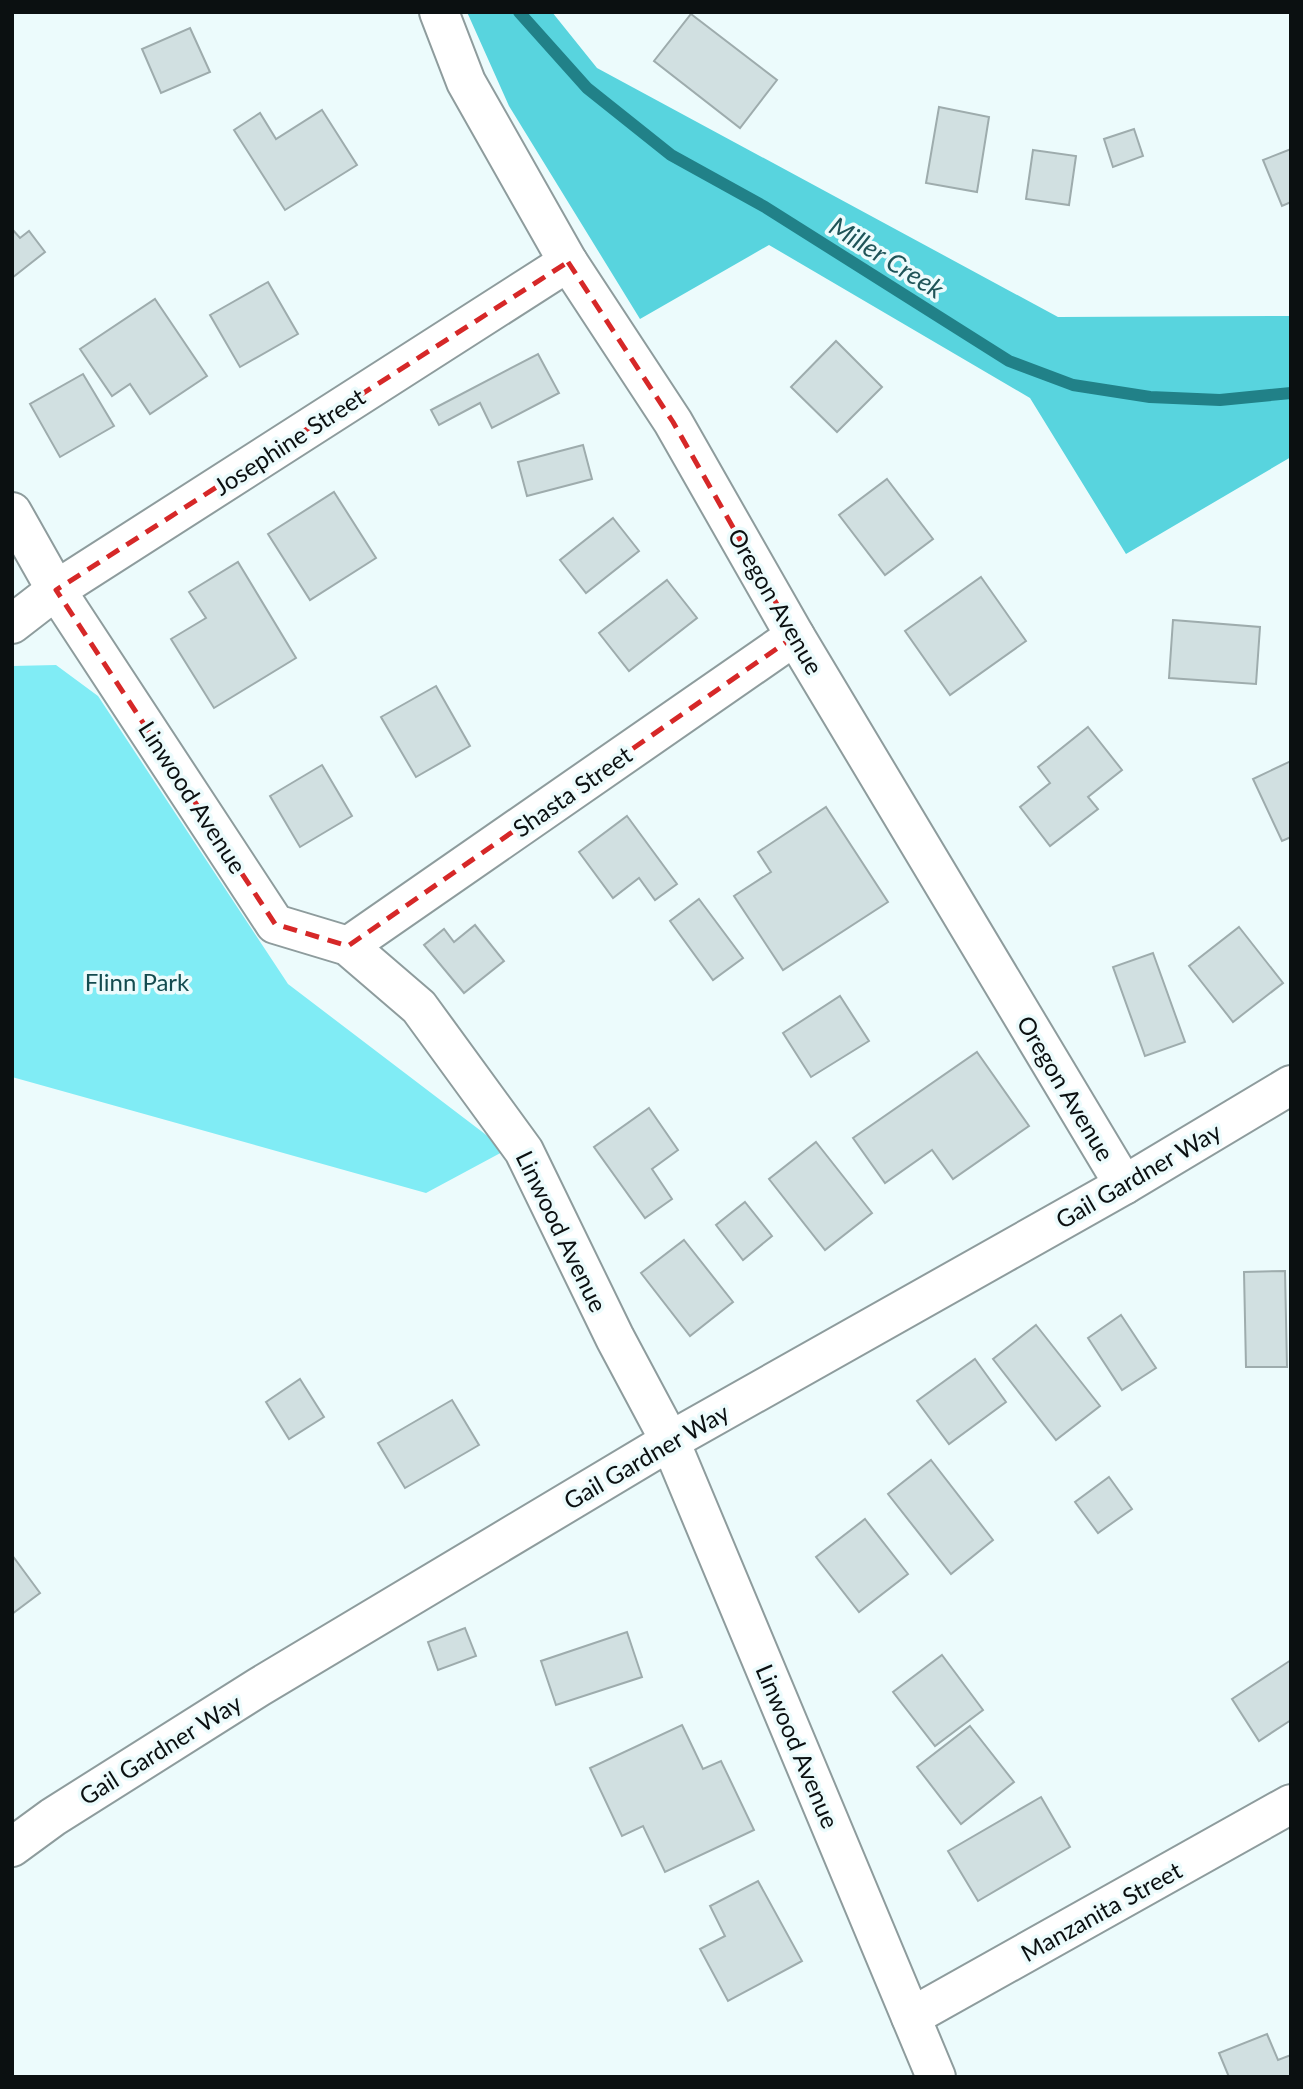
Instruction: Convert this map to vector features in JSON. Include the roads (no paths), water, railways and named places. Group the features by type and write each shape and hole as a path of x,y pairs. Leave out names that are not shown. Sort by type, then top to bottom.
{"street":[{"name":"Oregon Avenue","path":"439,12 466,82 568,262 673,422 795,636 1124,1185"},
{"name":"Josephine Street","path":"12,624 57,590 568,262"},
{"name":"Linwood Avenue","path":"12,512 57,590 275,924 348,946 419,1007 524,1151 615,1338 670,1441 936,2077"},
{"name":"Shasta Street","path":"348,946 795,636"},
{"name":"Gail Gardner Way","path":"12,1847 52,1816 259,1687 670,1441 1124,1185 1291,1085"},
{"name":"Manzanita Street","path":"911,2017 1291,1804"}],"waterway":[{"name":"Miller Creek","path":"519,12 587,88 671,155 765,207 1009,361 1073,385 1150,397 1220,400 1291,393"}],"park label":[{"name":"Flinn Park","path":"137,981"}]}
